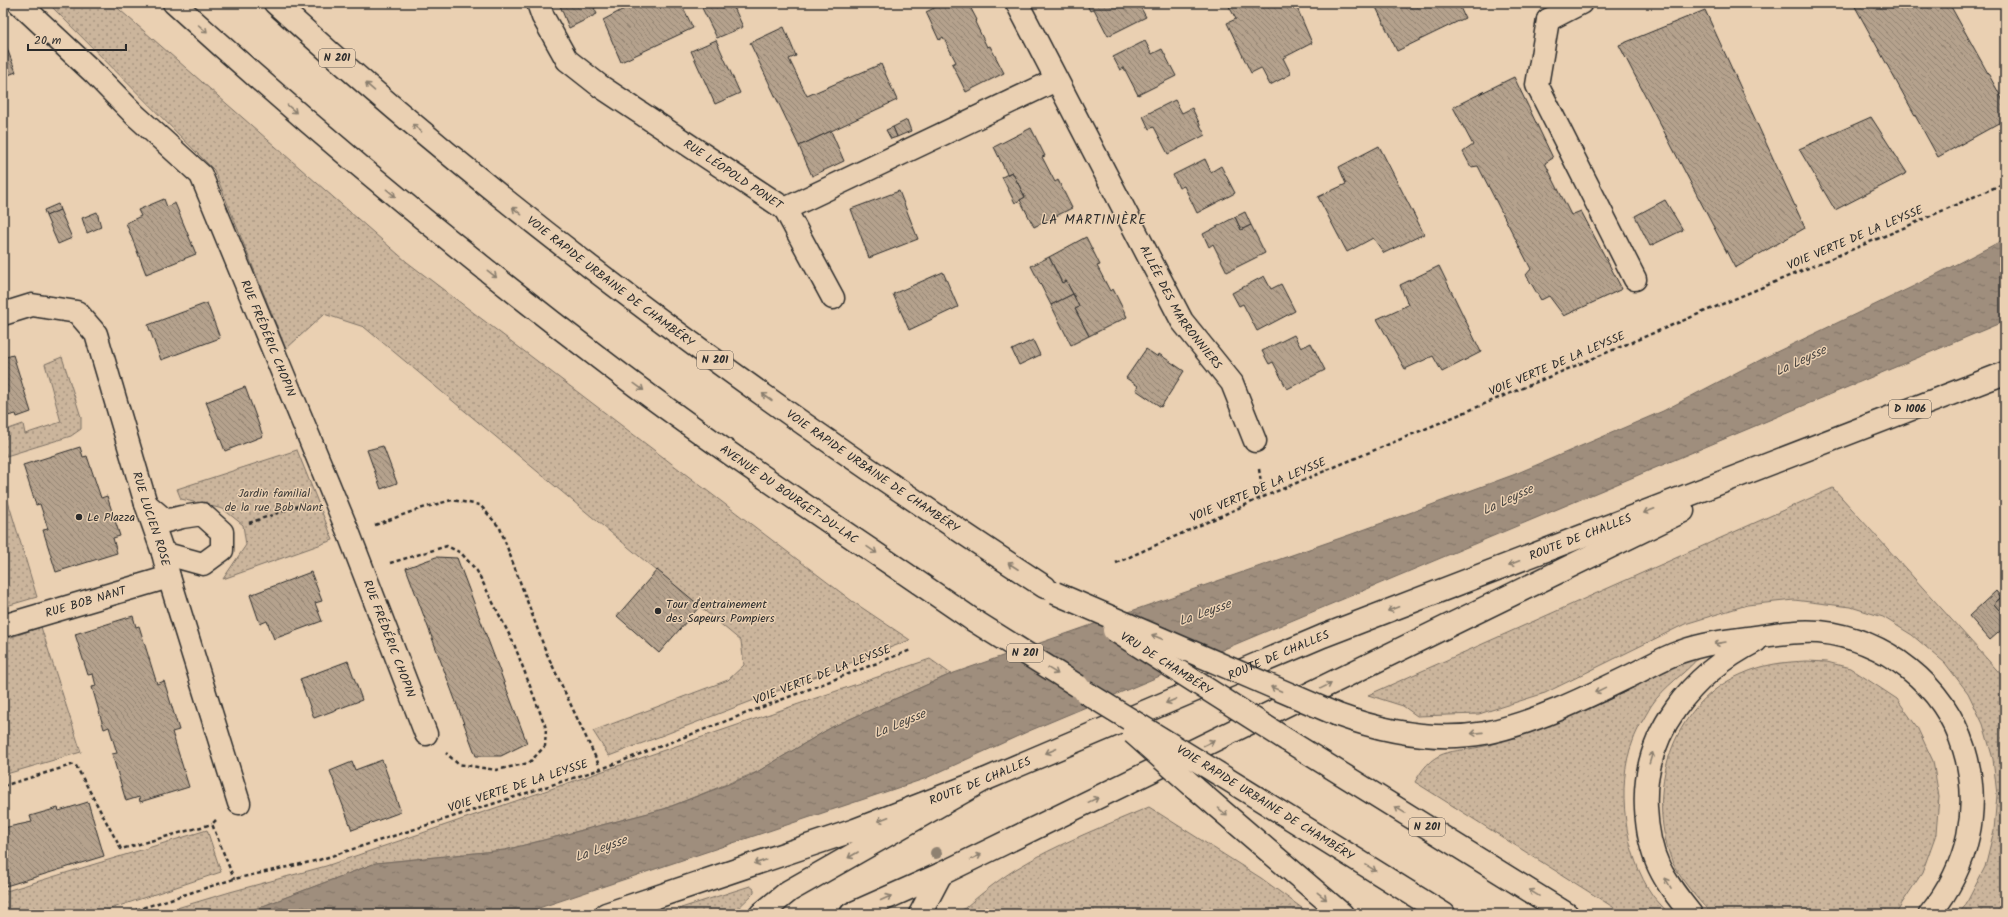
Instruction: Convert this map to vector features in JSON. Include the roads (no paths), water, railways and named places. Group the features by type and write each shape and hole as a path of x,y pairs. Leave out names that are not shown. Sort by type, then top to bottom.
{"main road":[{"name":"RUE FRÉDÉRIC CHOPIN","path":"19,3 94,73 135,115 201,175 349,534 426,734"},
{"name":"AVENUE DU BOURGET-DU-LAC","path":"174,3 262,84 373,178 608,364 714,442 973,620 1082,689"},
{"name":"VOIE RAPIDE URBAINE DE CHAMBÉRY","path":"275,3 399,113 519,212 665,324 926,509 1050,590"},
{"name":"RUE LÉOPOLD PONET","path":"538,3 543,17 567,60 600,86 785,209 1056,80"},
{"name":"ALLÉE DES MARRONNIERS","path":"1017,3 1182,321 1232,383 1255,441"},
{"path":"1581,3 1544,12 1537,85 1635,279"},
{"path":"785,209 833,298"},
{"name":"RUE LUCIEN ROSE","path":"3,314 32,305 77,312 96,334 146,504 163,553 169,577 240,803"},
{"name":"ROUTE DE CHALLES","path":"606,914 632,911 856,830 984,780 1323,636 2005,373"},
{"name":"ROUTE DE CHALLES","path":"851,914 941,874 1816,447"},
{"path":"146,504 166,521 202,514 222,532 222,550 203,564 163,553"},
{"name":"RUE BOB NANT","path":"3,626 169,577"},
{"path":"1050,590 1338,715 1385,730 1415,735 1457,736 1483,733 1525,721 1585,698 1678,653 1717,643 1772,635 1817,632 1842,636 1863,642 1882,650 1899,660 1930,689 1955,726 1962,743 1972,782 1972,820 1968,838 1955,876 1930,914"},
{"name":"VRU DE CHAMBÉRY","path":"1050,590 1287,740 1567,914"},
{"path":"1691,914 1673,891 1659,867 1651,844 1647,822 1646,798 1650,759 1668,718 1693,688 1732,655 1772,635"},
{"name":"VOIE RAPIDE URBAINE DE CHAMBÉRY","path":"1082,689 1444,914"},
{"path":"1082,689 1342,914"},
{"path":"761,914 789,891 984,780"},
{"path":"920,914 941,874"}],"water":[{"name":"La Leysse","path":"2005,239 2005,321 1029,731 924,779 521,914 242,914 376,863 505,850 664,809 752,775 832,727 951,674 1352,534 1513,475 1663,411 1766,357 1914,286"}],"place":[{"name":"Le Plazza","path":"79,517"},
{"name":"Tour d'entrainement des Sapeurs Pompiers","path":"658,611"}],"district":[{"name":"LA MARTINIÈRE","path":"1094,220"}],"park label":[{"name":"Jardin familial de la rue Bob Nant","path":"274,500"}]}
